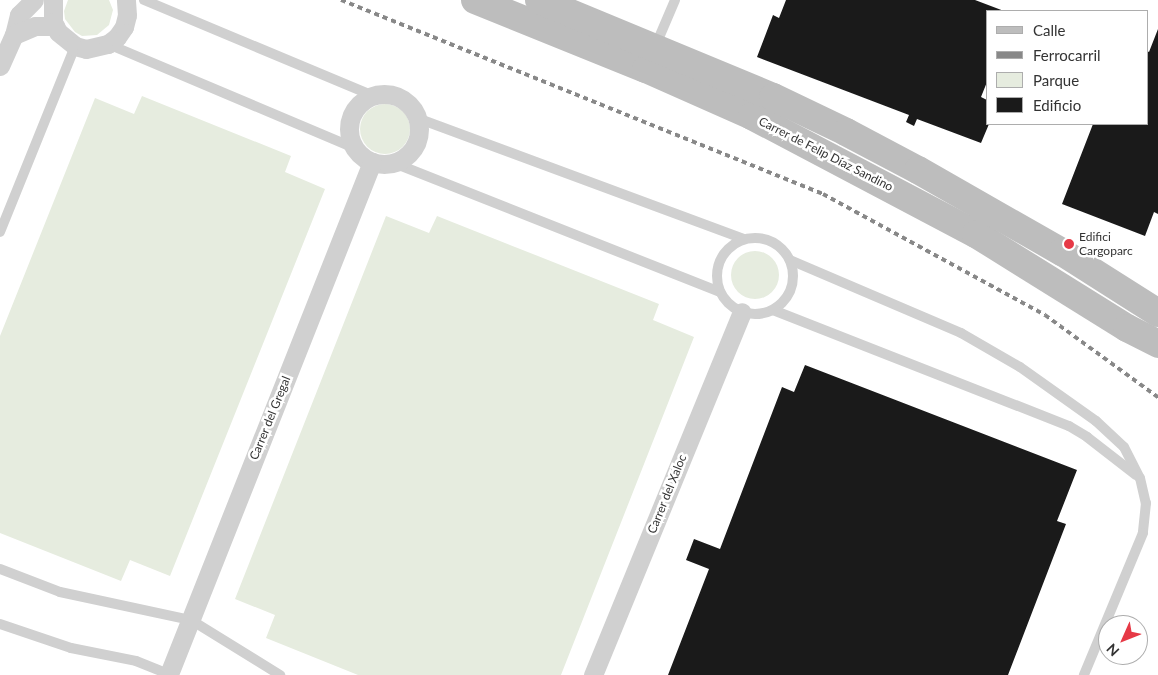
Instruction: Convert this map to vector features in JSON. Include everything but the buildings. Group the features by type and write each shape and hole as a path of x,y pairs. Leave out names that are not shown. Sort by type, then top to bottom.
{"main road":[{"name":"Carrer de Felip Díaz Sandino","path":"475,0 773,97 910,165 1062,252 1158,314"},
{"name":"Carrer de Felip Díaz Sandino","path":"539,0 650,58 752,116 976,234 1127,328 1158,344"}],"street":[{"path":"0,66 14,36 19,15 34,0"},
{"path":"53,0 51,11 55,26 65,40 75,46 86,49 108,44 117,37 124,27 127,15 126,0"},
{"path":"14,36 35,26 55,26"},
{"path":"384,94 395,96 408,104 417,118 417,140 412,150 394,163 372,162 354,148 350,138 351,117 364,100 373,96 384,94"},
{"name":"Carrer del Gregal","path":"170,674 372,162"},
{"name":"Carrer del Xaloc","path":"594,675 742,312"}],"lane":[{"path":"144,0 373,96"},
{"path":"650,58 675,0"},
{"path":"108,44 354,148"},
{"path":"0,232 75,46"},
{"path":"417,118 744,239"},
{"path":"394,163 720,292"},
{"path":"790,260 793,283 789,294 782,304 772,310 757,314 742,312 732,308 720,292 716,279 720,260 732,244 754,237 776,243 790,260 961,333 1020,368 1096,421 1124,447 1140,478 1146,503 1142,532 1084,675"},
{"path":"772,310 1069,426 1087,436 1140,478"},
{"path":"0,569 60,592 191,620 280,675"},
{"path":"0,624 71,648 136,661 170,674"}],"green space":[{"path":"68,0 109,0 113,10 109,25 97,35 82,36 75,32 65,19 64,11"},
{"path":"142,96 291,156 285,172 325,189 170,576 130,560 121,581 0,533 0,336 95,98 134,114"},
{"path":"385,104 395,106 403,111 408,119 410,129 408,139 403,147 395,152 385,154 375,152 367,147 362,139 360,129 362,119 367,111 375,106"},
{"path":"386,216 429,233 437,216 659,304 653,320 694,337 561,675 358,675 266,638 275,615 235,599"},
{"path":"750,251 760,251 769,255 775,261 778,266 778,284 769,295 760,299 750,299 741,295 735,289 731,280 731,270 735,261 741,255"}],"railway":[{"path":"341,0 823,194 1045,315 1158,397"}],"place":[{"name":"Edifici Cargoparc","path":"1069,244"}]}
